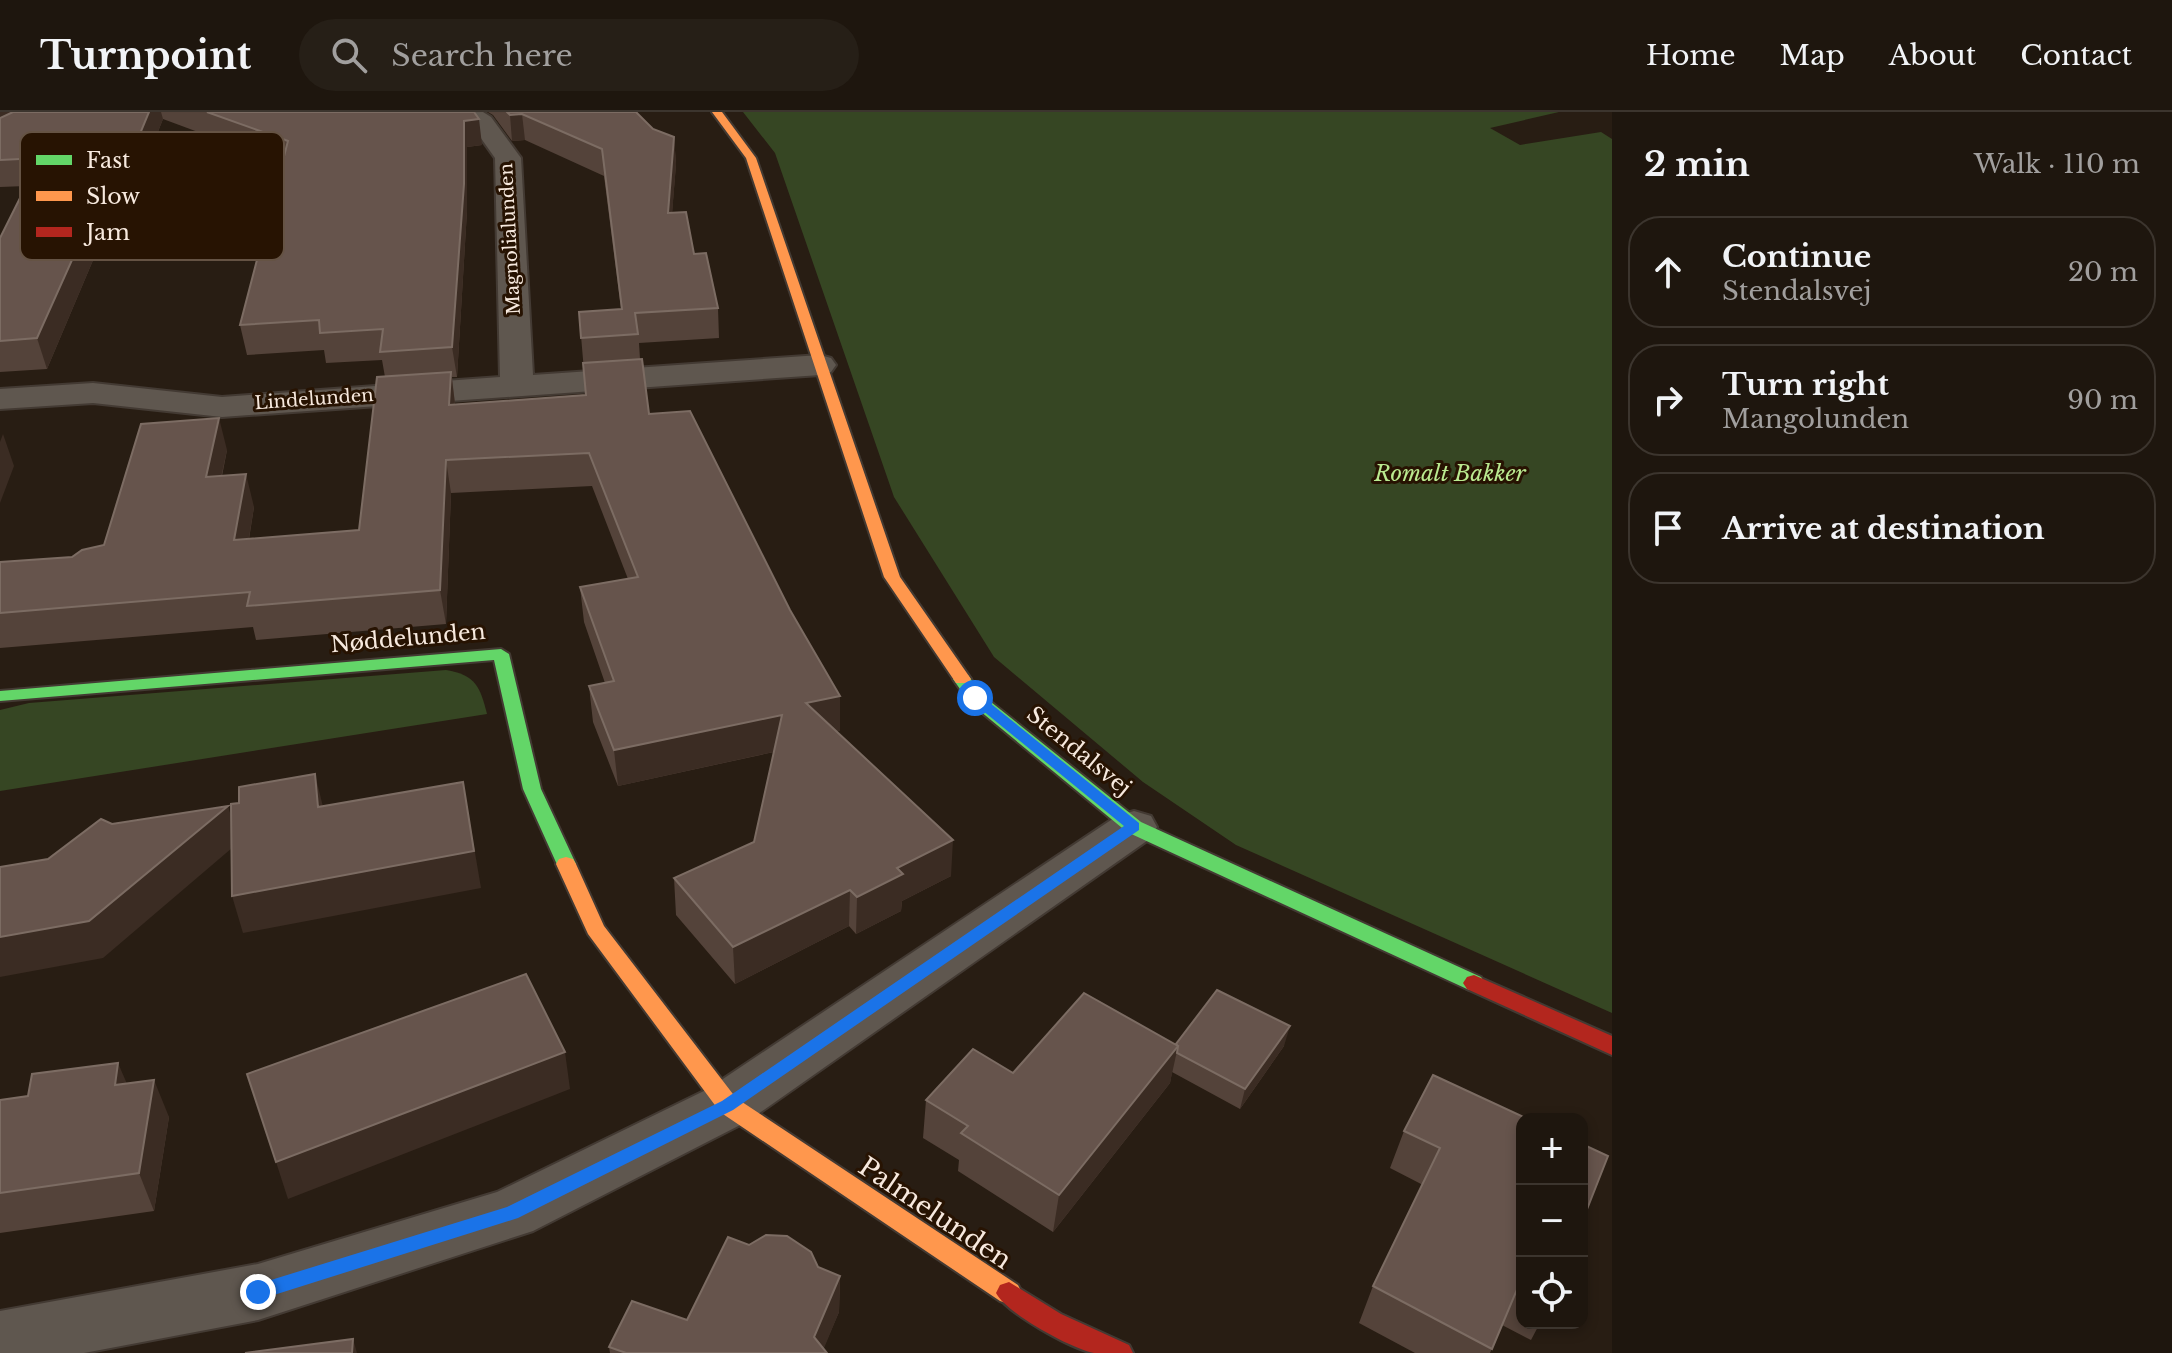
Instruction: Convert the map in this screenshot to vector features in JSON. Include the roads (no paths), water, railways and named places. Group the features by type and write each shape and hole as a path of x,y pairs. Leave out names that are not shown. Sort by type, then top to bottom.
{"street":[{"name":"Magnolialunden","path":"465,112 482,122 508,158 517,384"},
{"name":"Stendalsvej","path":"717,112 751,158 892,577 975,698 1134,827 1612,1046"},
{"name":"Lindelunden","path":"0,399 93,393 222,407 820,365"},
{"name":"Nøddelunden","path":"0,696 501,654 532,789 595,929 728,1105"},
{"path":"0,1340 258,1292 512,1213 728,1105 1134,827"},
{"name":"Palmelunden","path":"728,1105 1052,1322 1120,1353"}],"park label":[{"name":"Romalt Bakker","path":"1450,473"}]}
